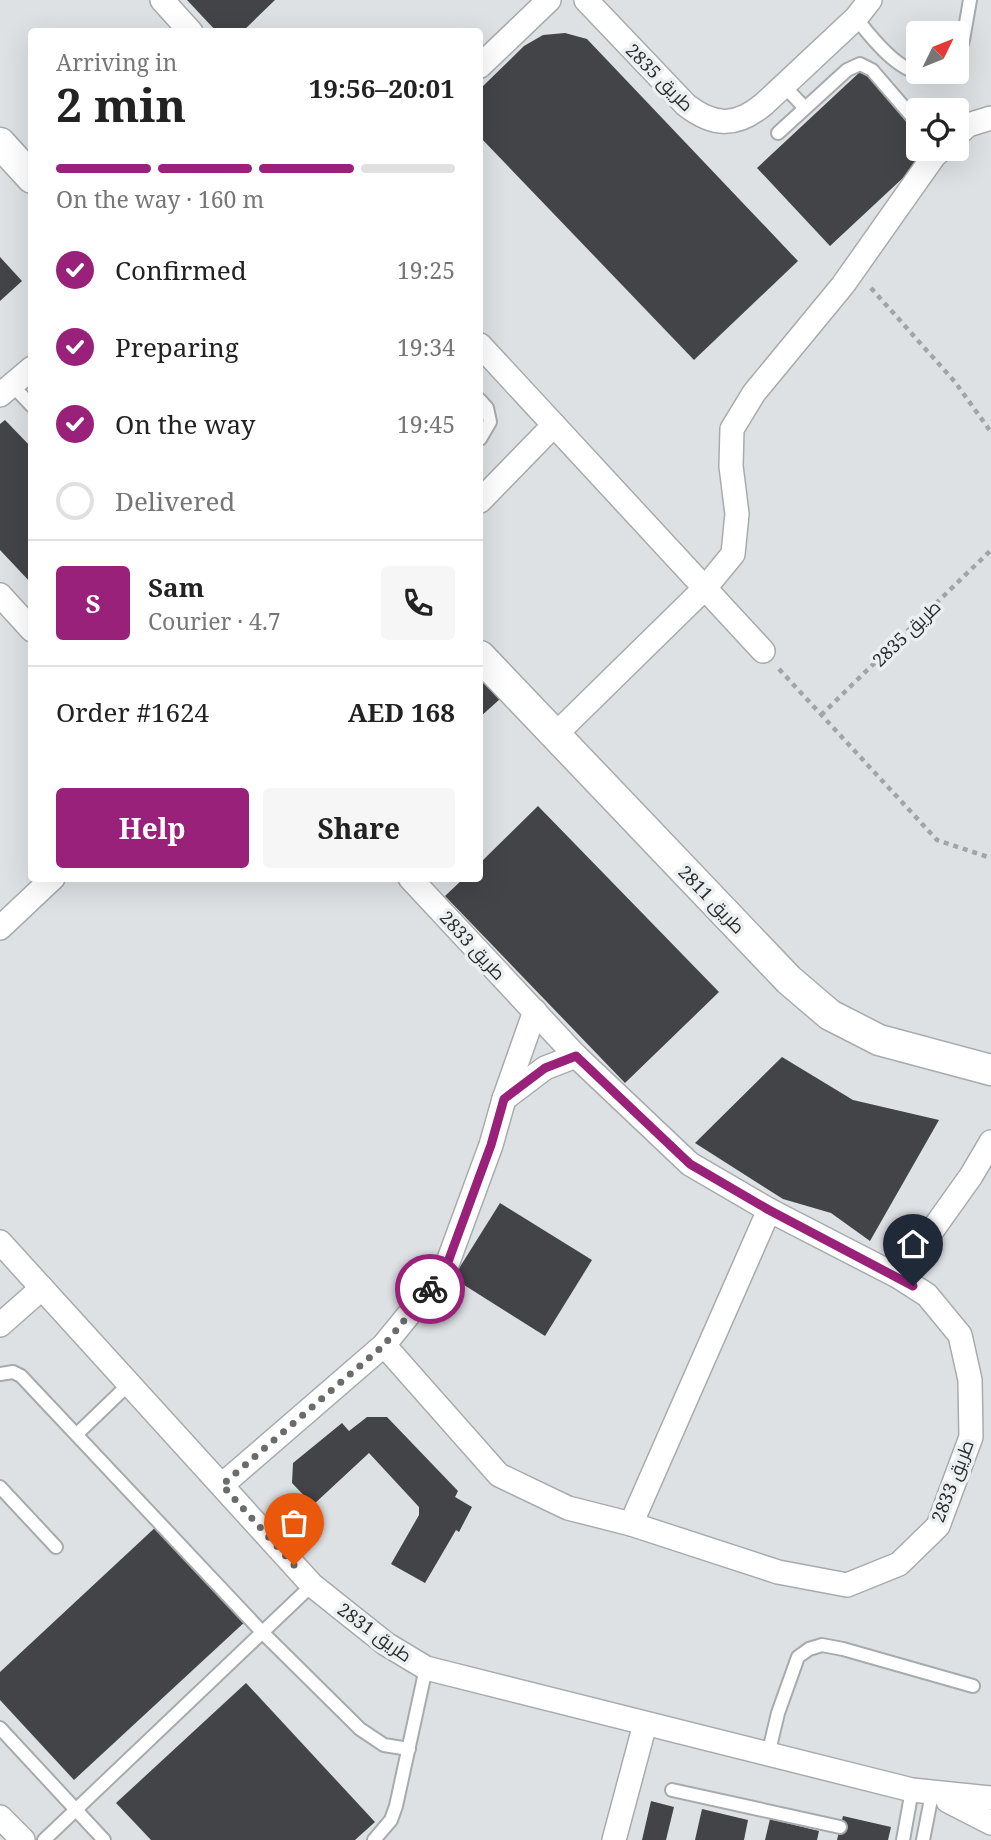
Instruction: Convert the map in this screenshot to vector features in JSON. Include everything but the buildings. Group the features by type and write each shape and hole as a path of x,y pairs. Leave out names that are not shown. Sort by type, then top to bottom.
{"street":[{"path":"162,0 187,28"},
{"path":"483,63 549,0"},
{"name":"طريق 2835","path":"586,0 686,105 700,116 717,121 734,121 751,115 856,18 870,0"},
{"path":"969,125 991,118"},
{"path":"0,144 28,174"},
{"path":"555,735 706,587 733,554 737,514 731,466 732,429 754,393 854,269 930,161"},
{"path":"483,348 763,651"},
{"path":"483,498 554,425"},
{"path":"0,595 28,626"},
{"name":"طريق 2811","path":"483,659 789,980 830,1015 879,1040 991,1070"},
{"path":"0,928 48,882"},
{"name":"طريق 2833","path":"384,1345 499,1475 568,1508 631,1524 778,1572 847,1585 899,1564 938,1526 971,1437 970,1380 960,1335 927,1295 899,1277 769,1210 690,1164 576,1056 414,882"},
{"path":"222,1485 384,1345 445,1270 491,1145 535,1010"},
{"path":"504,1099 545,1068 576,1056"},
{"path":"899,1277 971,1176 991,1142"},
{"path":"631,1524 769,1210"},
{"name":"طريق 2831","path":"0,1242 312,1585 387,1644 426,1668 922,1792 991,1798"},
{"path":"0,1325 41,1288"},
{"path":"614,1840 645,1724"},
{"name":"طريق 2831","path":"922,1792 991,1823"},
{"path":"0,1817 23,1840"}],"lane":[{"path":"966,21 970,0"},
{"path":"856,18 873,39 906,66"},
{"path":"778,132 848,70 860,64 872,70 906,110"},
{"path":"784,86 805,108"},
{"path":"21,378 28,396"},
{"path":"483,403 491,422 483,434"},
{"path":"0,1374 13,1372 21,1376 263,1633 367,1736 384,1745 409,1749"},
{"path":"77,1434 129,1384"},
{"path":"0,1486 56,1547"},
{"path":"44,1840 312,1585"},
{"path":"768,1755 778,1713 798,1657 809,1649 822,1645 973,1685"},
{"path":"374,1840 387,1826 396,1806 426,1668"},
{"path":"0,1728 104,1840"},
{"path":"672,1790 840,1827"},
{"path":"897,1839 922,1792"},
{"path":"922,1792 923,1840"}],"path":[{"path":"854,269 955,382 991,432"},
{"name":"طريق 2835","path":"821,715 991,550"},
{"path":"763,651 937,840 991,858"}],"way so far":[{"path":"294,1565 222,1485 384,1345 430,1289"}],"route":[{"path":"430,1289 445,1270 491,1145 504,1099 545,1068 576,1056 690,1164 769,1210 913,1286"}]}
